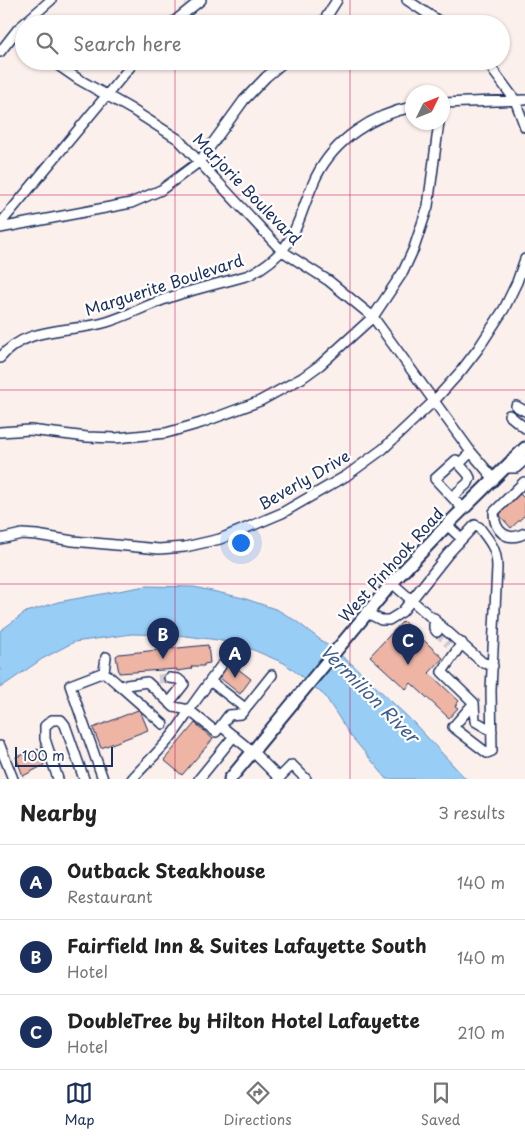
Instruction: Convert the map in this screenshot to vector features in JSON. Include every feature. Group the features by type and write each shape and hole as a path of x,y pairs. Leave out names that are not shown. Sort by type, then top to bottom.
{"main road":[{"name":"West Pinhook Road","path":"230,779 392,582 525,448"}],"street":[{"path":"37,15 51,0"},
{"path":"182,15 201,0"},
{"path":"327,15 336,0"},
{"path":"407,0 429,15"},
{"path":"0,52 15,38"},
{"name":"Marjorie Boulevard","path":"65,70 178,139 282,252 329,281 372,317 435,400 471,452 494,479"},
{"path":"0,224 127,70"},
{"path":"0,228 131,203 161,190 199,162 244,100 274,70"},
{"path":"493,70 515,100 525,127"},
{"path":"450,103 525,100"},
{"name":"Marguerite Boulevard","path":"0,358 17,343 40,333 108,322 166,299 249,275 268,264 288,244 316,177 334,151 346,139 372,120 405,108"},
{"path":"0,432 30,430 87,437 116,438 166,433 201,423 260,401 320,366 372,317 403,272 422,225 431,185 438,130"},
{"name":"Beverly Drive","path":"0,539 22,534 37,535 73,541 159,550 185,547 220,539 282,513 346,476 382,449 435,400 472,356 504,309 517,282 525,258"},
{"path":"516,406 525,411"},
{"path":"509,415 525,428"},
{"path":"459,464 471,452"},
{"path":"452,498 468,483 470,478 456,460 435,479 452,498 463,509"},
{"path":"505,468 516,468 525,460"},
{"path":"525,496 521,486 498,506 494,512 494,519 504,536 509,538 518,537 525,533"},
{"path":"447,525 462,539"},
{"path":"367,613 382,620 389,620 402,612 436,568 475,525 479,526 497,555 497,593 491,690 492,751 487,753 453,727 474,703"},
{"path":"392,582 434,618 456,646 482,662 493,666"},
{"path":"434,618 434,628 437,632"},
{"path":"456,646 442,672 474,703 475,721 492,731"},
{"path":"104,672 106,657"},
{"path":"132,779 154,757 183,722 189,710 221,666"},
{"path":"104,672 163,724"},
{"path":"103,779 70,685 104,672"},
{"path":"147,682 174,707 189,710 216,732 229,715 241,714 272,675"},
{"path":"169,678 178,679 184,684 169,702"},
{"path":"120,686 158,679"},
{"path":"210,681 245,708"},
{"path":"58,779 45,739 46,726 52,720 61,720 65,724 84,779"},
{"path":"221,726 253,752 280,779 292,765 306,779"},
{"path":"199,779 234,736"},
{"path":"0,746 13,779"}],"water":[{"name":"Vermilion River","path":"146,586 194,587 243,598 278,610 296,621 353,665 412,721 466,779 387,779 350,735 325,696 284,663 251,649 218,640 178,635 132,634 74,642 42,659 0,688 0,631 26,612 58,602"}],"building":[{"path":"520,494 525,499 525,515 511,528 500,514"},
{"path":"403,621 443,658 429,673 459,701 455,706 458,708 449,718 411,683 406,689 370,656"},
{"path":"208,645 210,663 204,664 204,666 192,666 191,669 177,671 177,669 119,673 116,656 119,654"},
{"path":"229,662 251,679 240,694 220,678"},
{"path":"138,710 148,730 101,748 93,728"},
{"path":"195,723 213,739 182,775 164,760"},
{"path":"38,749 44,765 23,776 16,757"}],"tunnel":[{"path":"437,632 449,644"},
{"path":"158,679 169,678"}],"place":[{"name":"Fairfield Inn & Suites Lafayette South","path":"163,659"},
{"name":"DoubleTree by Hilton Hotel Lafayette","path":"408,665"},
{"name":"Outback Steakhouse","path":"235,678"}]}
